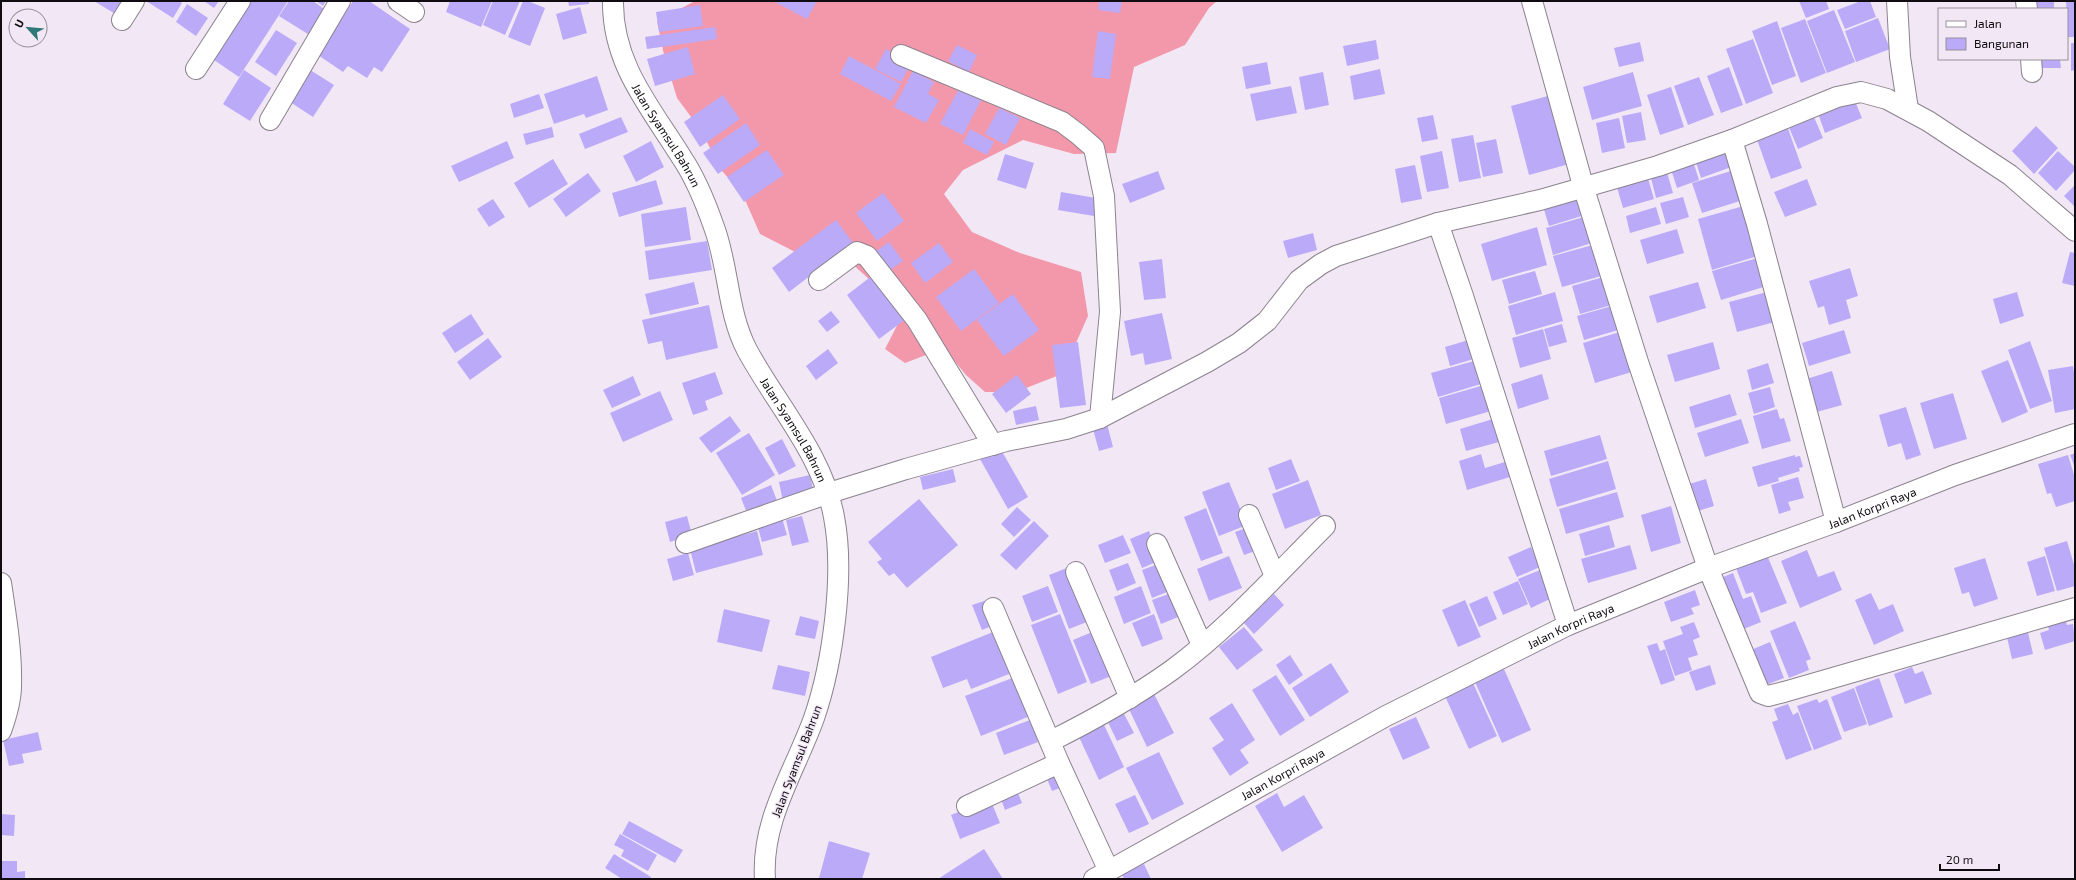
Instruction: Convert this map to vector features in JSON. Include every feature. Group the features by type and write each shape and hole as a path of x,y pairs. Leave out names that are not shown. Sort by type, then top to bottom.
{"street":[{"path":"122,20 134,1"},
{"path":"196,69 240,1"},
{"path":"270,120 340,1"},
{"name":"Jalan Syamsul Bahrun","path":"613,1 614,22 631,79 684,160 700,192 714,227 735,319 746,348 809,451 829,493 835,518 837,545 837,591 831,648 822,690 814,717 774,811 767,846 765,879"},
{"path":"1532,1 1584,188 1638,362 1708,568 1757,689 1763,695 1768,696 1975,638 2075,608"},
{"path":"1902,1 1900,57 1908,109"},
{"path":"901,55 1062,122 1094,148 1104,196 1110,312 1100,418"},
{"path":"686,542 829,493 993,445 1066,429 1100,418 1208,362 1239,343 1261,328 1300,280 1321,264 1356,248 1438,223 1484,214 1584,188 1658,166 1732,140 1837,97 1856,92 1866,93 1887,99 1908,109 2010,175 2075,231"},
{"path":"1732,140 1755,217 1836,522"},
{"path":"1438,223 1463,296 1568,625"},
{"path":"819,280 857,252 867,256 917,320 993,445"},
{"name":"Jalan Korpri Raya","path":"1101,875 1386,716 1568,625 1708,568 1836,522 1955,476 2075,434"},
{"path":"1249,515 1275,576"},
{"path":"1051,741 1094,719 1130,698 1173,669 1240,612 1325,526"},
{"path":"1157,544 1202,645"},
{"path":"1076,572 1130,698"},
{"path":"1,583 6,618 11,686 7,714 1,731"},
{"path":"993,608 1051,741 1101,875"},
{"path":"967,806 1059,763"}],"shaded area":[{"path":"695,1 1217,1 1209,8 1185,45 1134,67 1116,153 1074,154 1023,140 963,170 944,194 972,232 1020,253 1081,272 1088,316 1062,374 1016,392 985,392 966,375 944,348 905,363 885,349 907,306 871,281 848,260 807,258 760,234 742,193 722,171 700,129 677,98 664,55 657,21"}],"building":[{"path":"94,1 126,1 117,15"},
{"path":"146,1 179,1 182,3 173,18"},
{"path":"204,1 219,1 214,8"},
{"path":"252,1 288,1 239,77 214,60"},
{"path":"289,1 313,1 327,11 311,36 279,16"},
{"path":"316,1 326,1 323,6"},
{"path":"353,1 369,1 410,29 382,72 374,67 367,78 348,66 343,72 318,55"},
{"path":"450,1 492,1 481,27 446,12"},
{"path":"493,1 520,1 505,35 483,25"},
{"path":"523,1 528,1 545,8 530,46 508,37"},
{"path":"568,1 589,1 589,4 569,6"},
{"path":"773,1 817,1 807,19"},
{"path":"1099,1 1122,1 1120,13 1098,10"},
{"path":"1799,1 1826,1 1829,9 1806,18"},
{"path":"1861,1 1870,1 1876,17 1845,29 1837,10"},
{"path":"2054,1 2054,8 2032,8 2032,2"},
{"path":"2066,1 2075,1 2075,37 2068,37 2068,8 2066,8"},
{"path":"187,4 208,18 196,36 176,22"},
{"path":"700,5 703,26 659,32 656,12"},
{"path":"580,7 587,33 563,40 556,14"},
{"path":"1834,10 1855,62 1827,73 1807,21"},
{"path":"1878,18 1890,49 1856,62 1845,31"},
{"path":"1805,19 1826,73 1801,83 1781,28"},
{"path":"1777,21 1796,76 1772,85 1752,31"},
{"path":"715,27 717,39 647,49 645,37"},
{"path":"276,30 297,43 276,76 255,62"},
{"path":"1098,31 1116,34 1110,79 1092,77"},
{"path":"1753,39 1773,93 1746,104 1726,49"},
{"path":"1376,40 1379,59 1347,66 1343,46"},
{"path":"1640,42 1644,61 1619,67 1614,48"},
{"path":"2071,43 2075,43 2075,70 2071,71"},
{"path":"957,45 977,55 969,72 948,61"},
{"path":"688,47 695,74 655,86 647,59"},
{"path":"886,49 911,63 901,82 875,69"},
{"path":"849,56 901,84 891,101 840,74"},
{"path":"2041,60 2060,60 2061,68 2042,68"},
{"path":"1267,62 1271,84 1246,89 1242,67"},
{"path":"1729,67 1743,105 1721,113 1707,76"},
{"path":"307,68 334,85 313,117 287,100"},
{"path":"1380,69 1385,94 1354,100 1350,76"},
{"path":"244,70 271,88 250,121 223,104"},
{"path":"913,71 934,82 928,94 939,100 926,123 894,107"},
{"path":"1323,72 1329,105 1305,110 1299,77"},
{"path":"1633,72 1642,106 1592,120 1583,87"},
{"path":"597,76 608,110 586,118 584,114 554,124 544,94"},
{"path":"1699,77 1714,115 1688,125 1674,86"},
{"path":"1291,86 1297,113 1256,121 1250,94"},
{"path":"1671,87 1684,127 1660,135 1647,95"},
{"path":"959,89 981,100 963,135 940,124"},
{"path":"539,94 544,108 514,118 510,104"},
{"path":"1555,94 1573,163 1529,175 1511,106"},
{"path":"1852,94 1862,118 1825,133 1816,108"},
{"path":"723,95 740,119 700,147 684,122"},
{"path":"999,108 1020,118 1006,145 985,134"},
{"path":"1811,110 1823,138 1798,149 1786,120"},
{"path":"1641,112 1646,140 1627,143 1622,116"},
{"path":"1433,115 1438,139 1422,142 1417,118"},
{"path":"621,117 628,132 585,149 579,134"},
{"path":"1619,118 1625,148 1602,153 1596,123"},
{"path":"746,123 760,145 718,174 703,153"},
{"path":"1786,123 1802,168 1771,179 1755,134"},
{"path":"2036,126 2058,148 2034,174 2012,151"},
{"path":"552,127 554,137 526,145 523,134"},
{"path":"970,129 994,142 987,155 963,143"},
{"path":"1473,135 1481,178 1459,182 1451,139"},
{"path":"1496,139 1503,173 1483,177 1476,143"},
{"path":"507,141 514,158 459,182 451,166"},
{"path":"651,141 664,167 636,182 623,156"},
{"path":"1727,145 1734,166 1701,178 1694,156"},
{"path":"767,150 784,175 744,202 727,177"},
{"path":"1442,151 1449,188 1427,192 1420,156"},
{"path":"2058,151 2075,167 2075,170 2056,191 2038,173"},
{"path":"1005,154 1034,163 1026,189 997,180"},
{"path":"1691,155 1699,180 1677,188 1669,163"},
{"path":"553,159 568,184 529,208 514,183"},
{"path":"1415,165 1422,199 1401,203 1395,169"},
{"path":"1666,169 1673,193 1656,198 1650,174"},
{"path":"1734,170 1743,200 1702,213 1692,183"},
{"path":"1158,171 1165,189 1130,203 1122,184"},
{"path":"588,173 601,191 566,217 553,199"},
{"path":"1647,175 1654,199 1623,208 1616,184"},
{"path":"1807,179 1817,205 1785,217 1774,192"},
{"path":"656,180 663,204 619,217 612,193"},
{"path":"2075,185 2075,207 2064,196"},
{"path":"1061,192 1096,198 1094,216 1058,210"},
{"path":"1579,192 1585,215 1549,226 1542,203"},
{"path":"883,193 904,221 877,241 856,213"},
{"path":"1683,197 1689,217 1666,224 1660,203"},
{"path":"493,199 505,217 489,227 477,209"},
{"path":"1747,205 1761,255 1712,270 1698,219"},
{"path":"686,207 691,240 645,247 641,214"},
{"path":"1656,207 1661,224 1630,233 1626,216"},
{"path":"1587,216 1595,242 1553,255 1546,228"},
{"path":"836,220 853,243 789,292 772,268"},
{"path":"1537,227 1547,265 1492,281 1481,244"},
{"path":"1677,229 1684,253 1647,264 1640,240"},
{"path":"1313,233 1317,250 1288,258 1283,241"},
{"path":"707,241 712,270 649,280 645,251"},
{"path":"889,242 903,261 889,271 875,252"},
{"path":"939,243 953,262 925,283 911,263"},
{"path":"1596,244 1605,275 1562,287 1553,256"},
{"path":"2070,252 2075,253 2075,286 2062,283"},
{"path":"1761,257 1770,285 1721,300 1712,271"},
{"path":"1162,259 1166,298 1144,300 1139,262"},
{"path":"1850,268 1858,296 1846,300 1851,318 1829,325 1824,306 1818,308 1809,281"},
{"path":"974,269 999,303 961,331 936,297"},
{"path":"1535,271 1542,294 1509,304 1502,280"},
{"path":"873,275 906,319 879,339 847,295"},
{"path":"1607,276 1615,304 1580,314 1572,286"},
{"path":"694,282 699,304 650,315 645,294"},
{"path":"1698,282 1706,308 1657,323 1649,296"},
{"path":"1555,292 1563,321 1516,335 1508,306"},
{"path":"1767,292 1775,322 1737,332 1729,302"},
{"path":"2017,292 2024,316 2000,324 1993,299"},
{"path":"1013,294 1039,330 1004,356 977,320"},
{"path":"709,305 718,348 666,360 662,341 648,344 642,320"},
{"path":"1615,305 1622,329 1584,340 1577,316"},
{"path":"831,311 840,322 827,332 818,321"},
{"path":"1162,313 1172,359 1145,365 1143,353 1131,356 1124,321"},
{"path":"471,314 484,334 455,353 442,333"},
{"path":"1562,324 1567,342 1549,347 1544,329"},
{"path":"1543,329 1551,359 1520,368 1512,338"},
{"path":"1844,330 1851,353 1809,366 1802,343"},
{"path":"1623,331 1635,371 1595,383 1583,343"},
{"path":"488,338 502,357 470,380 457,362"},
{"path":"1472,339 1477,358 1450,366 1445,347"},
{"path":"2030,341 2052,401 2030,409 2008,350"},
{"path":"1078,342 1086,405 1060,408 1052,345"},
{"path":"1713,342 1720,369 1675,382 1667,355"},
{"path":"828,349 838,363 816,380 806,366"},
{"path":"2008,360 2028,412 2002,423 1981,371"},
{"path":"1474,361 1481,384 1438,397 1431,373"},
{"path":"1768,363 1774,383 1752,390 1747,370"},
{"path":"2073,366 2075,379 2075,409 2055,413 2048,370"},
{"path":"1832,371 1842,405 1813,413 1803,380"},
{"path":"715,372 723,394 705,401 708,410 693,415 682,383"},
{"path":"1542,374 1549,399 1518,409 1511,384"},
{"path":"1017,375 1031,394 1006,413 992,394"},
{"path":"633,376 641,395 612,408 603,390"},
{"path":"1484,385 1491,411 1446,424 1439,398"},
{"path":"1770,387 1775,407 1754,414 1748,393"},
{"path":"660,391 673,420 623,442 610,413"},
{"path":"1953,393 1967,439 1934,449 1920,403"},
{"path":"1730,394 1737,415 1695,428 1689,407"},
{"path":"1036,406 1039,420 1016,425 1013,411"},
{"path":"1906,407 1921,455 1906,460 1901,443 1888,447 1879,415"},
{"path":"1777,409 1780,419 1784,418 1791,441 1762,449 1753,416"},
{"path":"730,416 741,431 711,453 699,438"},
{"path":"1493,419 1499,442 1466,451 1460,429"},
{"path":"1741,419 1749,443 1705,457 1697,433"},
{"path":"1107,424 1113,447 1099,451 1093,429"},
{"path":"749,433 775,475 742,495 716,453"},
{"path":"1600,435 1607,459 1551,476 1544,451"},
{"path":"782,439 796,466 779,475 765,448"},
{"path":"1000,448 1028,497 1008,509 980,459"},
{"path":"2075,453 2075,468 2070,455"},
{"path":"1481,454 1485,468 1505,462 1510,477 1467,490 1459,461"},
{"path":"1795,455 1795,457 1800,456 1803,467 1799,468 1800,471 1778,478 1779,481 1758,487 1752,467"},
{"path":"2068,455 2075,478 2075,501 2056,507 2051,493 2047,494 2038,464"},
{"path":"1291,459 1300,481 1276,490 1268,468"},
{"path":"1608,461 1616,489 1557,507 1549,479"},
{"path":"953,469 956,482 923,490 920,477"},
{"path":"810,475 814,495 783,502 779,482"},
{"path":"1798,477 1804,498 1788,502 1791,510 1779,514 1771,485"},
{"path":"1706,479 1714,506 1698,511 1689,484"},
{"path":"1308,480 1321,515 1285,529 1272,494"},
{"path":"1229,482 1247,525 1219,536 1202,492"},
{"path":"771,485 779,506 749,518 741,498"},
{"path":"1617,492 1624,517 1566,534 1559,509"},
{"path":"919,499 958,545 907,588 894,573 889,576 877,562 882,559 868,542"},
{"path":"1671,506 1681,543 1651,552 1641,515"},
{"path":"1017,507 1031,520 1014,537 1001,524"},
{"path":"1206,508 1223,553 1201,561 1184,517"},
{"path":"687,516 692,535 670,542 665,522"},
{"path":"802,516 809,542 792,546 786,520"},
{"path":"782,518 787,535 762,542 757,524"},
{"path":"1034,521 1049,536 1016,570 1000,555"},
{"path":"1609,525 1615,547 1585,556 1579,534"},
{"path":"1249,527 1258,550 1244,555 1235,532"},
{"path":"757,531 763,555 696,573 690,549"},
{"path":"1149,531 1161,560 1142,568 1130,539"},
{"path":"1123,535 1131,553 1105,563 1098,545"},
{"path":"2067,541 2075,568 2075,586 2057,591 2044,548"},
{"path":"1630,545 1637,569 1588,583 1581,559"},
{"path":"1531,547 1540,567 1517,577 1508,557"},
{"path":"1807,550 1818,577 1834,571 1842,590 1800,608 1781,561"},
{"path":"688,553 694,575 673,581 667,559"},
{"path":"1767,555 1787,603 1761,613 1753,592 1746,594 1736,568"},
{"path":"1229,556 1242,588 1209,601 1197,569"},
{"path":"2045,556 2055,591 2037,596 2027,562"},
{"path":"1985,558 1998,599 1974,607 1969,592 1962,594 1954,568"},
{"path":"1128,563 1136,583 1117,591 1109,570"},
{"path":"1161,563 1172,590 1152,598 1142,570"},
{"path":"1072,566 1092,620 1069,629 1049,575"},
{"path":"1540,570 1552,598 1531,608 1518,579"},
{"path":"1733,573 1743,599 1751,596 1761,622 1739,631 1718,579"},
{"path":"1518,581 1528,604 1503,615 1493,592"},
{"path":"1048,586 1058,612 1032,622 1022,596"},
{"path":"1141,586 1151,613 1124,624 1114,597"},
{"path":"1695,590 1700,605 1691,608 1694,614 1671,622 1664,602"},
{"path":"1174,592 1183,615 1161,624 1152,600"},
{"path":"1871,593 1879,610 1893,604 1904,631 1874,645 1855,600"},
{"path":"1274,594 1284,605 1254,634 1244,623"},
{"path":"1487,596 1497,619 1479,627 1469,604"},
{"path":"987,600 997,624 982,630 972,605"},
{"path":"1465,600 1481,637 1458,647 1442,610"},
{"path":"724,609 770,620 762,652 717,642"},
{"path":"1060,614 1087,682 1058,694 1031,625"},
{"path":"1154,614 1163,639 1142,647 1132,623"},
{"path":"800,616 819,621 815,639 795,635"},
{"path":"2065,618 2067,625 2073,624 2075,641 2045,650 2040,633 2049,630 2047,623"},
{"path":"1795,621 1811,659 1806,661 1809,670 1789,678 1770,631"},
{"path":"1694,622 1700,637 1693,640 1698,655 1688,658 1692,670 1675,676 1663,641 1683,634 1680,627"},
{"path":"1244,627 1263,650 1237,670 1219,647"},
{"path":"2027,628 2033,654 2012,659 2006,633"},
{"path":"998,630 1014,672 971,689 967,679 943,688 931,657"},
{"path":"1097,630 1114,675 1091,684 1073,640"},
{"path":"1770,642 1784,678 1766,685 1744,653"},
{"path":"1657,643 1660,651 1665,649 1675,680 1661,685 1647,646"},
{"path":"1290,655 1303,675 1289,685 1276,665"},
{"path":"1331,663 1349,692 1310,717 1292,688"},
{"path":"778,665 810,672 805,696 772,689"},
{"path":"1710,665 1716,684 1696,691 1689,672"},
{"path":"1912,667 1915,674 1923,671 1932,694 1905,704 1894,674"},
{"path":"1504,669 1531,730 1502,743 1475,682"},
{"path":"1276,675 1305,720 1280,736 1252,690"},
{"path":"1015,677 1030,716 981,736 965,696"},
{"path":"1879,678 1893,717 1869,726 1855,687"},
{"path":"1473,683 1497,736 1469,749 1445,696"},
{"path":"1854,688 1867,724 1844,732 1831,697"},
{"path":"1154,694 1174,733 1147,747 1128,707"},
{"path":"1817,699 1819,703 1827,699 1842,739 1814,750 1797,706"},
{"path":"1232,703 1255,740 1240,750 1249,763 1230,776 1212,748 1224,740 1209,718"},
{"path":"1788,704 1793,715 1798,712 1812,750 1786,760 1772,722 1778,720 1774,709"},
{"path":"1122,710 1134,733 1117,741 1106,718"},
{"path":"1416,717 1430,748 1403,760 1389,729"},
{"path":"1030,720 1038,742 1004,755 996,733"},
{"path":"1104,725 1124,767 1099,780 1079,737"},
{"path":"38,732 42,750 22,754 24,763 9,766 3,740"},
{"path":"1159,752 1184,804 1152,820 1126,768"},
{"path":"1058,769 1065,786 1052,791 1045,774"},
{"path":"1016,788 1022,803 1005,810 999,794"},
{"path":"1277,793 1284,807 1304,795 1323,828 1282,852 1255,806"},
{"path":"1135,795 1149,824 1129,833 1115,804"},
{"path":"990,799 1000,823 960,839 951,815"},
{"path":"1,814 15,815 14,836 1,835"},
{"path":"629,821 683,850 675,863 622,834"},
{"path":"620,834 657,855 648,871 621,856 624,850 614,845"},
{"path":"829,841 870,853 862,879 819,878"},
{"path":"984,849 1003,879 938,879"},
{"path":"614,854 651,877 650,879 622,879 605,868"},
{"path":"1,861 17,861 17,872 25,871 25,879 1,879"},
{"path":"1144,864 1151,879 1124,879 1122,874"}]}
